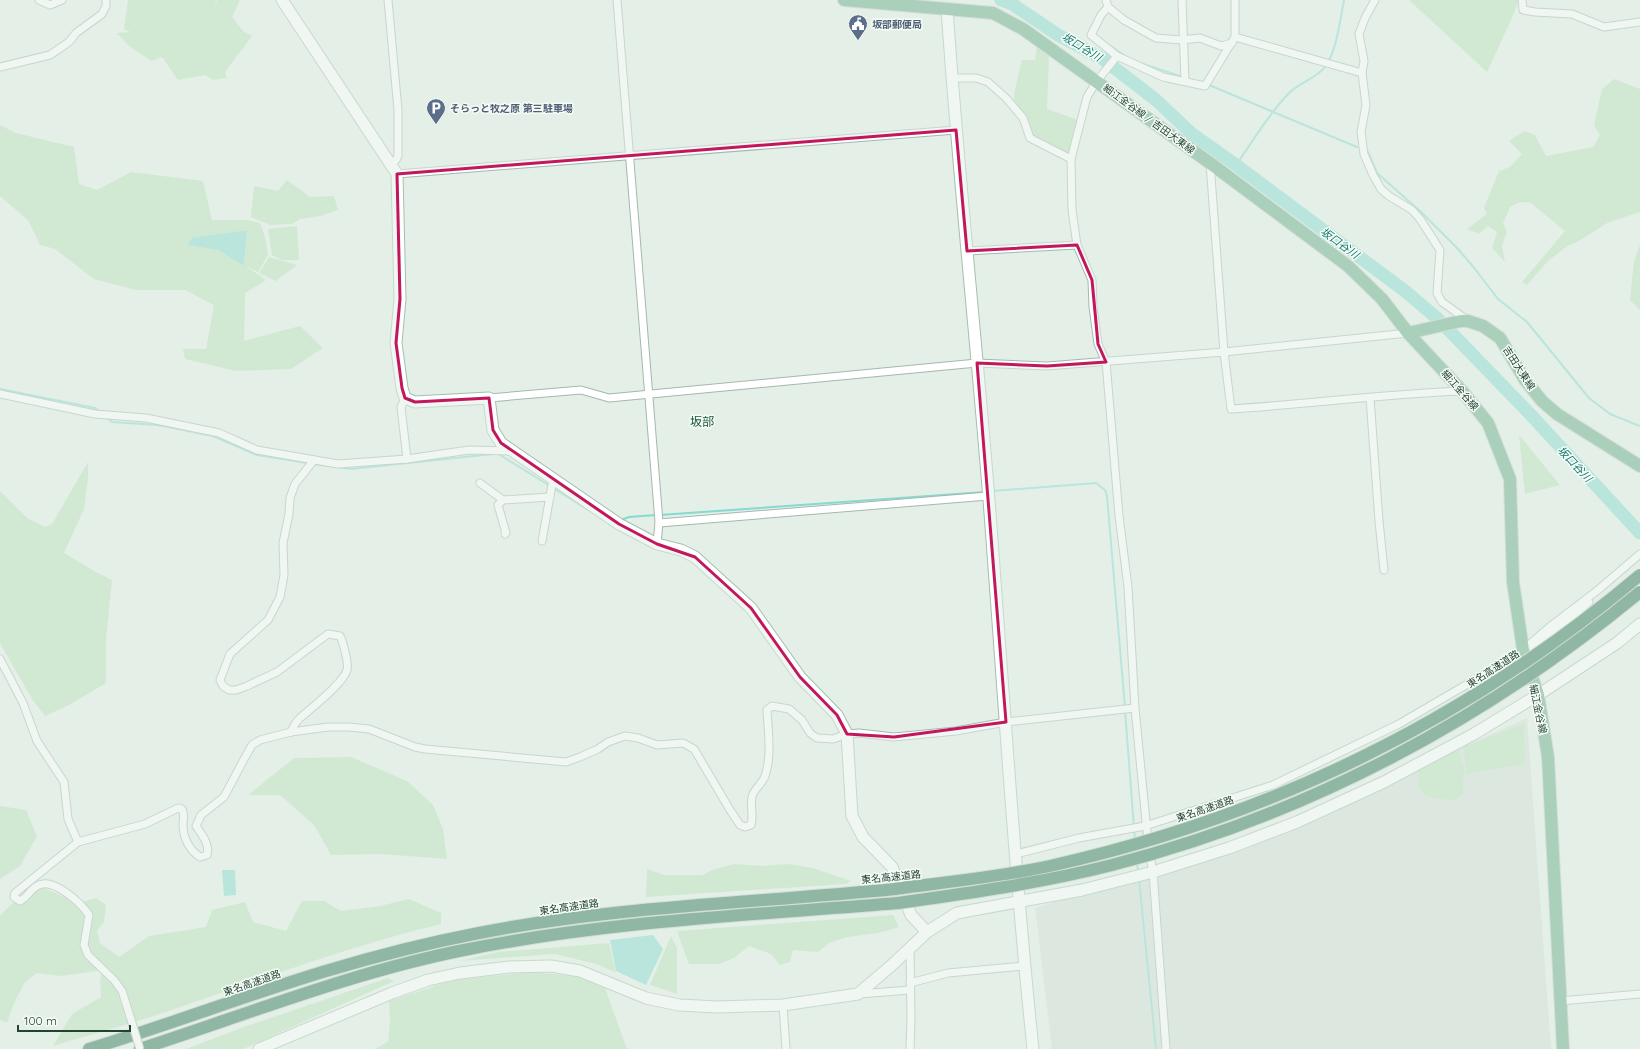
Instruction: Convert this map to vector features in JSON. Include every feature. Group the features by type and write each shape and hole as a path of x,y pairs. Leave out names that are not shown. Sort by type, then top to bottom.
{"highway":[{"name":"東名高速道路","path":"89,1049 317,974 376,957 478,933 571,918 648,909 895,889 1004,874 1048,866 1101,853 1222,817 1290,790 1346,765 1417,729 1458,706 1535,655 1615,596 1640,575"},
{"path":"140,1049 306,992 366,974 462,950 573,931 898,903 1006,887 1105,866 1199,839 1285,807 1345,781 1471,713 1572,647 1640,592"}],"main road":[{"name":"細江金谷線 / 吉田大東線","path":"844,0 947,4 993,13 1023,29 1099,79 1348,266 1382,299 1412,332"},
{"path":"1412,332 1465,321"},
{"name":"吉田大東線","path":"1465,321 1482,326 1500,338 1525,380 1542,401 1556,414 1640,466"},
{"name":"細江金谷線","path":"1412,332 1488,423 1510,479 1513,582 1524,653 1538,695 1548,757 1563,1049"}],"street":[{"path":"39,0 50,5 62,0"},
{"path":"0,68 50,55 69,42 76,33 102,14 106,6 106,0"},
{"path":"282,0 397,174 400,298 396,343 402,388 405,398 401,407 407,459"},
{"path":"388,0 398,110 398,156 396,160 390,164"},
{"path":"617,0 659,522 657,544"},
{"path":"1182,0 1182,40 1185,81"},
{"path":"1235,0 1234,40 1207,83 1163,77 1117,56 1091,35 1107,3 1124,20 1156,38 1182,40 1200,38 1221,46 1234,40 1362,73"},
{"path":"1375,0 1365,18 1359,34 1364,61 1362,73 1366,105 1361,132 1364,154 1381,189 1389,196 1412,210 1420,219 1440,250 1437,292 1442,302 1465,321"},
{"path":"1522,0 1523,10 1572,14 1604,27 1640,22"},
{"path":"947,4 956,130 978,363 1024,966 1033,1049"},
{"path":"1117,56 1087,97 1071,159 1072,210 1077,245 1092,280 1093,307 1098,344 1106,362 1119,516 1128,587 1132,708 1142,826 1143,875 1166,1049"},
{"path":"952,78 976,78 988,82 1006,98 1023,118 1030,138 1071,159"},
{"path":"397,174 630,154 956,130"},
{"path":"1210,163 1224,352 1231,410 1423,392 1462,391"},
{"path":"967,251 1077,245"},
{"path":"405,398 415,402 489,398 581,390 609,398 978,363 1047,366 1106,362 1224,352 1412,332"},
{"path":"0,394 75,408 96,414 146,418 219,433 257,450 338,464 407,459 469,450 511,451"},
{"path":"489,398 493,430 501,443 553,481 614,521 657,544 681,550 695,557 751,608 800,677 837,715 847,734 852,816 863,837 892,867 911,915 927,932"},
{"path":"1370,398 1384,570"},
{"path":"291,732 299,719 337,685 345,675 348,669 340,636 328,634 277,672 247,686 236,690 229,690 223,686 220,680 230,654 268,620 280,597 284,575 283,543 290,498 295,484 314,461"},
{"path":"542,541 553,481"},
{"path":"480,483 503,500"},
{"path":"659,522 988,492"},
{"path":"505,534 506,533 498,505 503,500 550,494"},
{"path":"1016,854 1079,838 1142,826 1273,785 1398,724 1524,653 1639,557"},
{"path":"858,994 927,932 957,913 1082,890 1143,875 1229,848 1297,822 1384,782 1474,734 1538,695 1617,642 1640,624"},
{"path":"0,659 23,702 37,741 64,782 68,819 78,842"},
{"path":"140,1049 122,991 114,980 88,955 84,945 89,915 84,908 57,886 47,883 37,885 23,900 20,901 14,897 15,893 78,842 145,824 178,808 182,809 184,815 183,826 187,842 192,852 200,857 207,855 207,845 196,826 201,815 224,796 252,745 260,740 291,732 328,727 349,727 369,729 415,747 425,749 566,762 598,749 608,742 625,736 638,738 657,744 683,742 694,750 730,810 740,825 745,827 751,825 754,818 752,796 764,778 768,768 769,737 767,710 772,706 789,709 802,720 810,733 817,738 833,739 847,734 859,733 894,737 956,731 1006,722 1132,708"},
{"path":"910,948 912,1019 910,1049"},
{"path":"259,1049 392,993 428,980 460,973 509,967 551,966 580,971 646,998 679,1005 718,1007 783,1005 910,986 948,973 1024,966"},
{"path":"1560,1001 1640,994"},
{"path":"783,1005 786,1049"}],"highlighted area":[{"path":"956,130 967,251 1077,245 1092,280 1098,344 1106,362 1047,366 977,363 1006,722 894,737 847,734 837,715 800,677 751,608 695,557 657,544 619,524 501,443 493,430 489,398 415,402 405,398 402,388 396,343 400,299 397,174"}],"shaded area":[{"path":"1527,718 1551,1049 1052,1049 1035,908 1153,872 1351,797"}],"green space":[{"path":"128,0 216,0 215,6 217,0 240,0 232,17 243,31 252,36 225,72 227,78 213,80 205,75 178,80 162,57 151,61 129,46 117,33 130,32 124,29"},
{"path":"1409,0 1519,0 1487,72"},
{"path":"1037,47 1049,56 1047,109 1081,121 1070,156 1030,138 1015,108 1014,94 1022,60 1035,60"},
{"path":"1614,79 1640,89 1640,212 1609,222 1577,242 1569,245 1549,260 1527,285 1522,282 1565,231 1531,203 1520,202 1510,207 1503,223 1507,232 1502,246 1505,262 1492,248 1497,232 1488,226 1479,234 1467,229 1487,214 1484,208 1499,171 1510,167 1522,154 1509,141 1525,131 1535,135 1546,156 1593,147 1600,135 1594,125 1602,89"},
{"path":"0,125 16,133 74,147 79,184 97,190 131,172 203,181 212,220 248,220 260,223 265,237 268,255 258,272 247,267 266,280 245,293 244,341 300,326 323,348 291,369 236,371 185,359 183,349 206,349 214,305 185,290 136,290 94,279 55,249 40,245 28,220 0,196","holes":["247,230 244,266 218,250 192,239"]},
{"path":"287,180 310,197 334,196 338,210 320,216 300,219 292,224 270,225 251,217 254,186 278,191"},
{"path":"297,226 299,260 282,260 272,255 268,229"},
{"path":"1640,245 1640,310 1630,300 1634,261"},
{"path":"269,257 297,265 276,281 259,273"},
{"path":"1519,435 1560,485 1525,494"},
{"path":"88,462 88,479 84,509 64,553 112,580 106,640 106,683 69,705 45,716 32,699 0,643 0,491 27,518 45,527 52,524"},
{"path":"1524,724 1525,764 1467,774 1463,747"},
{"path":"1458,749 1464,768 1463,793 1455,800 1437,799 1424,795 1419,786 1418,763"},
{"path":"351,757 407,781 433,805 443,829 447,859 381,854 331,855 314,825 280,795 248,795 294,758"},
{"path":"0,806 26,810 37,836 20,866 0,879"},
{"path":"734,864 761,866 788,864 813,868 851,881 846,884 646,897 647,869 664,875 702,875 715,869"},
{"path":"44,888 79,903 96,898 106,905 104,922 97,930 100,943 119,957 149,936 206,927 212,910 245,902 253,922 286,931 302,901 324,901 341,911 380,906 409,899 441,913 441,924 373,942 157,1015 53,1046 72,1014 101,997 100,980 103,970 61,976 37,973 25,982 14,1003 7,1023 0,1020 0,915 13,903"},
{"path":"893,915 899,927 878,933 847,937 829,943 818,952 793,950 790,962 780,965 771,954 749,946 734,958 719,964 689,964 677,931"},
{"path":"671,936 677,948 677,994 650,985"},
{"path":"609,943 616,973 597,964 554,954 460,961 498,952"},
{"path":"533,972 581,977 605,988 627,1049 375,1049 388,1042 390,1022 389,1001 453,980"},
{"path":"388,978 394,981 243,1049 186,1049 241,1028"}],"water":[{"path":"247,230 244,266 218,250 188,245 192,238"},
{"path":"222,870 235,870 236,895 224,896"},
{"path":"653,935 663,949 646,985 616,971 610,940"}],"waterway":[{"name":"坂口谷川","path":"1001,0 1012,4 1058,35 1103,59 1156,100 1191,133 1405,291 1438,319 1530,414 1640,533"},
{"path":"1236,165 1267,119 1288,94 1322,71 1325,67 1335,44 1344,0"},
{"path":"1112,47 1125,56"},
{"name":"坂口谷川","path":"1103,59 1106,55"},
{"path":"1140,63 1183,77"},
{"path":"1209,85 1357,147"},
{"path":"1368,152 1377,173 1421,212 1458,249 1498,299 1527,322 1589,398 1610,414 1640,426"},
{"path":"0,389 95,408 100,412"},
{"path":"106,417 112,422 158,425 213,436 257,455 308,463"},
{"path":"497,453 550,486"},
{"path":"338,467 351,469 493,454"},
{"path":"312,464 330,466"},
{"path":"992,491 1096,483 1105,490 1107,496 1125,707"},
{"path":"553,488 595,514"},
{"path":"660,515 985,492"},
{"path":"621,520 629,517 656,515"},
{"path":"1125,711 1135,840"},
{"path":"1137,863 1138,872"},
{"path":"1139,879 1156,1049"}],"place":[{"name":"坂部郵便局","path":"858,41"},
{"name":"そらっと牧之原 第三駐車場","path":"436,125"}],"district":[{"name":"坂部","path":"702,421"}]}
